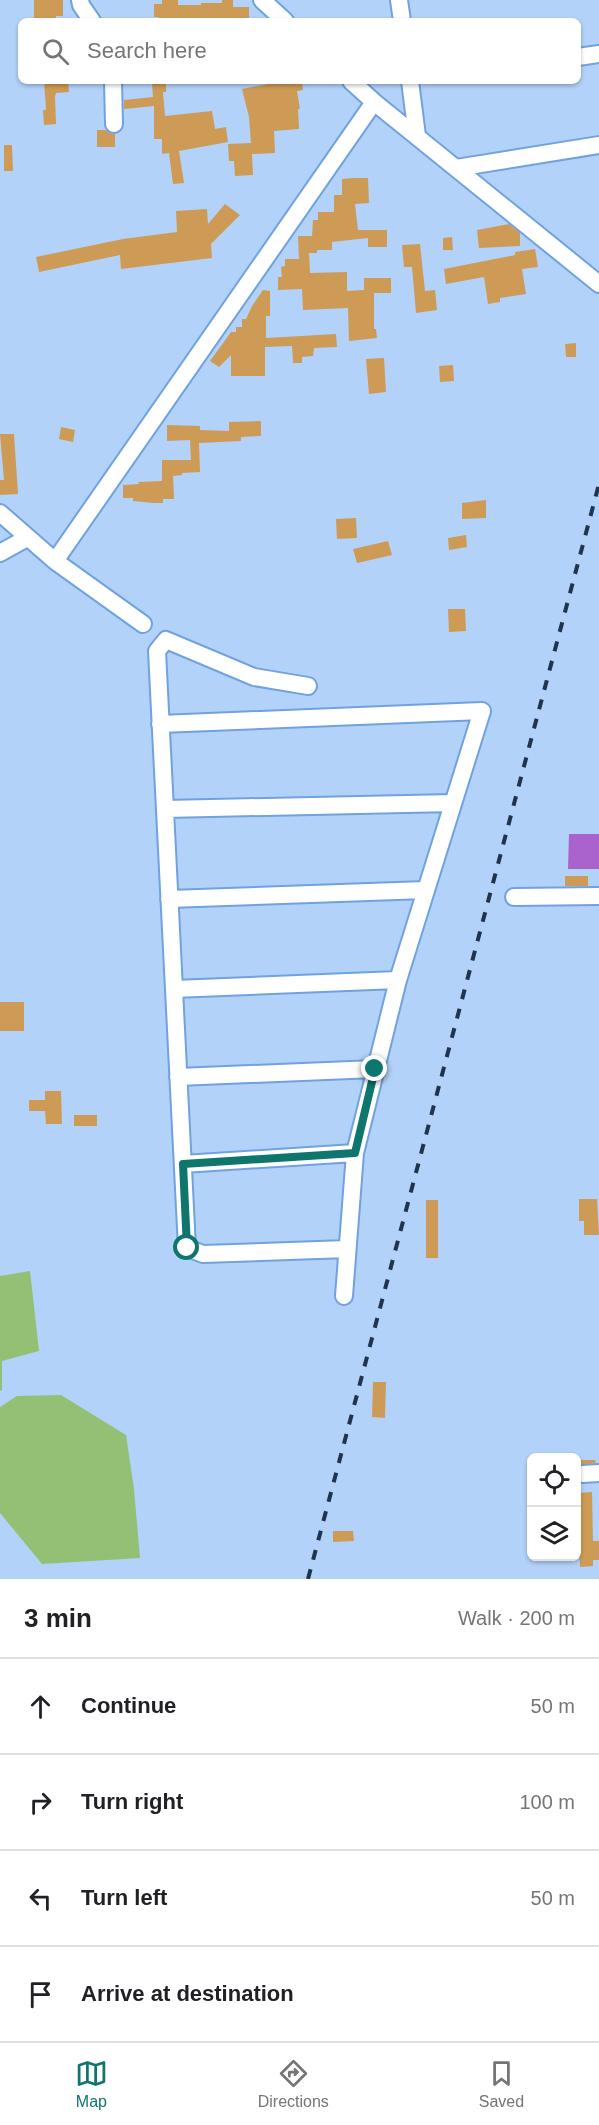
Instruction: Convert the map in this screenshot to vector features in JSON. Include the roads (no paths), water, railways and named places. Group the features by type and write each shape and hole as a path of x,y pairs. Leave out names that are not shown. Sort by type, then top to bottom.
{"street":[{"path":"80,0 90,18"},
{"path":"262,0 282,18"},
{"path":"399,0 402,18"},
{"path":"581,57 599,54"},
{"path":"113,84 114,124"},
{"path":"354,84 599,284"},
{"path":"410,84 417,136"},
{"path":"55,561 374,102"},
{"path":"456,168 599,146"},
{"path":"0,513 55,561 143,624"},
{"path":"0,553 27,538"},
{"path":"308,686 254,677 166,640 157,651 187,1248 203,1254 347,1250"},
{"path":"160,724 482,711 398,980 355,1153 344,1296"},
{"path":"165,809 453,803"},
{"path":"169,899 426,890"},
{"path":"514,897 599,896"},
{"path":"174,989 398,980"},
{"path":"178,1077 375,1069"},
{"path":"183,1164 355,1153"}],"railway":[{"path":"308,1579 599,484"}]}
